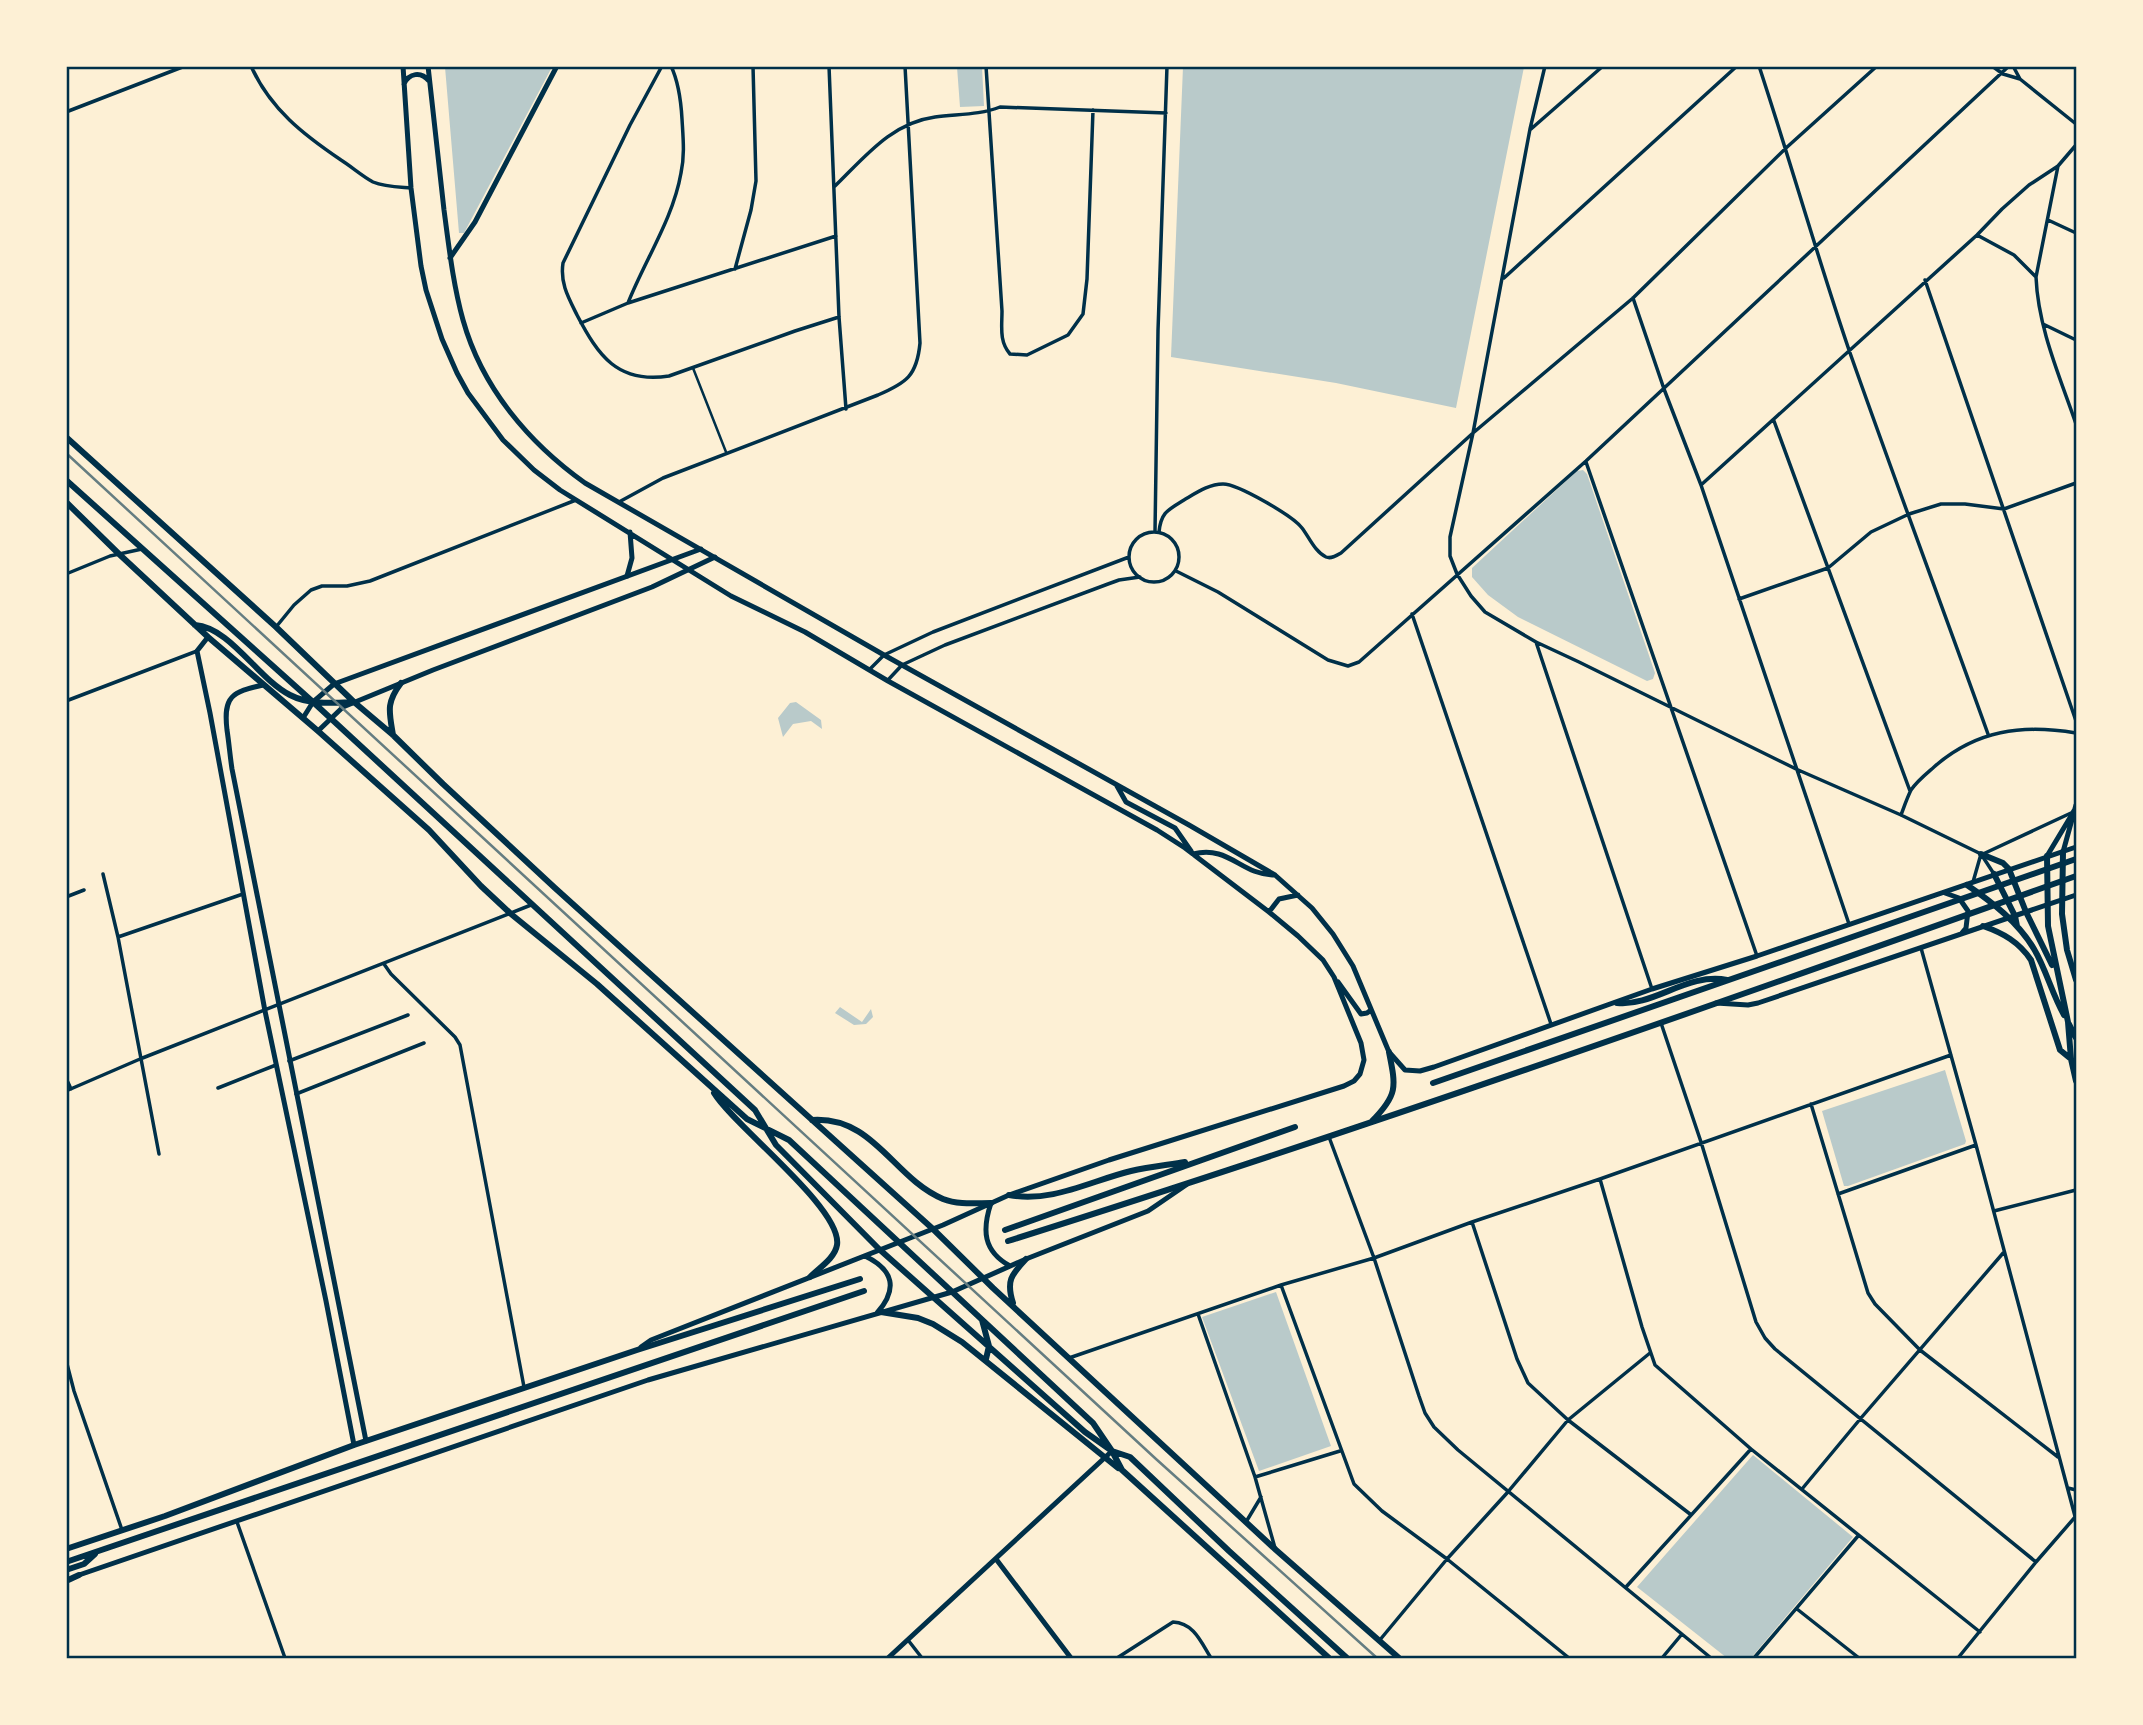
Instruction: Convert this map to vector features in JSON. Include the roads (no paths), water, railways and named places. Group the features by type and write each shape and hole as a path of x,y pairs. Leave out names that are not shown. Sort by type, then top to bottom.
{"main road":[{"path":"402,66 411,188 426,290 442,339 457,373 468,393 503,440 534,470 576,500 740,601 805,632 1157,830 1298,936 1323,961 1361,1014 1371,1010"},
{"path":"428,66 456,294 466,331 482,368 517,422 561,466 585,483 1275,875 1298,895 1333,934 1353,966 1389,1052 1394,1091 1387,1106 1370,1123"},
{"path":"450,258 475,222 557,66"},
{"path":"404,84 409,77 417,74 425,77 430,84"},
{"path":"66,437 276,627 555,888 933,1229 1276,1550 1399,1658"},
{"path":"66,480 313,702 755,1110 776,1145 879,1249 932,1298 1085,1432 1112,1451 1130,1457 1347,1658"},
{"path":"66,502 208,637 429,830 511,914 597,984 747,1119 789,1140 1093,1423 1122,1470"},
{"path":"627,576 632,558 630,532"},
{"path":"303,718 313,702 334,684 701,549"},
{"path":"318,731 342,707 652,587 715,557"},
{"path":"195,625 211,628 289,695 313,702 354,702"},
{"path":"208,637 197,651 265,1011 354,1445"},
{"path":"393,735 389,703 401,682"},
{"path":"263,685 239,692 229,701 225,710 232,769 366,1441"},
{"path":"210,713 225,710"},
{"path":"220,771 232,769"},
{"path":"1116,785 1126,802 1175,828 1192,854"},
{"path":"2076,811 2063,852 2062,900 2064,933 2077,980"},
{"path":"2076,811 2047,856 2047,905 2048,926 2077,1081"},
{"path":"1389,1052 1405,1070 1420,1071 1652,989 1850,925 2077,846"},
{"path":"1192,854 1213,851 1221,853 1260,875 1275,875"},
{"path":"1981,854 2003,863 2009,869 2057,977"},
{"path":"237,862 248,859"},
{"path":"1433,1083 2077,859"},
{"path":"1994,874 2012,917 2034,948 2058,1005 2077,1038"},
{"path":"1009,1241 1370,1123 2077,876"},
{"path":"1970,883 2012,917"},
{"path":"1944,892 1959,898 1968,911 1968,920 1961,934"},
{"path":"1716,1003 1758,1003 2077,894"},
{"path":"1269,912 1279,900 1298,895"},
{"path":"1995,922 1997,906"},
{"path":"1983,926 2001,932 2024,950 2034,970 2060,1050 2071,1059"},
{"path":"637,1350 651,1340 933,1229 1009,1195 1354,1081 1360,1074 1364,1060 1361,1043 1334,977"},
{"path":"1617,1003 1639,1000 1702,979 1729,980"},
{"path":"710,1085 724,1107 789,1171 831,1221 837,1237 836,1249 810,1277"},
{"path":"812,1120 827,1119 846,1123 862,1133 925,1188 944,1199 954,1202 991,1203"},
{"path":"1005,1230 1295,1127"},
{"path":"1009,1195 1024,1198 1045,1197 1132,1171 1201,1160"},
{"path":"66,1581 648,1380 952,1292 1026,1259 1148,1211 1186,1185"},
{"path":"991,1203 986,1220 988,1243 1001,1261 1010,1266"},
{"path":"865,1256 884,1269 890,1283 889,1297 879,1313"},
{"path":"1013,1305 1011,1279 1026,1259"},
{"path":"320,1270 330,1268"},
{"path":"66,1549 524,1387 860,1279"},
{"path":"66,1562 864,1291"},
{"path":"879,1313 904,1315 933,1324 986,1359 1122,1470 1329,1658"},
{"path":"981,1318 989,1346 986,1359"},
{"path":"888,1658 1112,1451"},
{"path":"66,1570 88,1562 97,1552"},
{"path":"996,1559 1071,1658"},
{"path":"66,1575 79,1575"}],"street":[{"path":"66,112 185,66"},
{"path":"251,66 273,103 300,131 372,181 387,186 411,188"},
{"path":"662,66 630,125 561,272 563,286 600,354 620,369 635,375 658,378 839,317"},
{"path":"628,303 674,202 681,173 681,108 679,89 671,66"},
{"path":"735,269 756,181 753,66"},
{"path":"829,66 839,317 846,409"},
{"path":"619,502 650,484 726,452 846,409 902,384 911,375 920,343 905,66"},
{"path":"986,66 1002,298 1001,337 1003,346 1010,354 1027,355 1068,335 1083,314 1087,279 1093,110"},
{"path":"1157,532 1158,331 1167,66"},
{"path":"1545,66 1530,129 1473,433 1450,537 1450,556 1457,574 1471,596 1486,612 1536,642 1796,769 1981,854 1994,874"},
{"path":"1530,129 1603,66"},
{"path":"1503,279 1737,66"},
{"path":"1759,66 1815,248 1988,734"},
{"path":"1157,532 1166,512 1197,492 1212,486 1232,485 1291,517 1301,526 1318,552 1333,558 1347,549 1473,433 1633,298 1786,148 1877,66"},
{"path":"1992,66 2003,74 2020,79"},
{"path":"1176,571 1218,592 1328,660 1348,666 1359,662 1586,461 2011,66 2020,79 2077,124"},
{"path":"834,187 882,141 908,123 1000,107 1166,113"},
{"path":"1701,485 1977,235 2001,209 2057,166 2077,145"},
{"path":"2057,166 2036,277 2043,324 2077,424"},
{"path":"2048,220 2077,233"},
{"path":"1977,235 2014,256 2036,277"},
{"path":"581,323 628,303 836,236"},
{"path":"1925,280 2077,722"},
{"path":"1633,298 1701,485 1850,925"},
{"path":"2043,324 2077,340"},
{"path":"693,368 726,452"},
{"path":"1774,421 1910,791"},
{"path":"1586,461 1757,956"},
{"path":"1739,599 1828,568 1871,532 1909,514 1941,504 2004,509 2077,483"},
{"path":"276,627 311,590 322,586 347,586 370,580 576,500"},
{"path":"1157,532 1167,536 1177,548 1179,560 1176,571 1167,579 1153,582 1140,577 1134,571 1129,556 1140,536 1157,532"},
{"path":"66,573 119,554 142,549"},
{"path":"870,669 884,655 933,632 1129,556"},
{"path":"888,681 902,665 945,645 1119,580 1140,577"},
{"path":"1412,614 1552,1026"},
{"path":"1536,642 1652,989"},
{"path":"66,701 197,651"},
{"path":"1901,816 1910,791 1922,778 1957,749 1988,734 2037,728 2077,733"},
{"path":"1970,883 1981,854 2076,811"},
{"path":"103,874 118,937 159,1153"},
{"path":"66,897 84,890"},
{"path":"118,937 243,894"},
{"path":"66,1078 69,1090 140,1059 531,905"},
{"path":"1921,948 2076,1518 2036,1562 1958,1658"},
{"path":"384,964 460,1045 524,1387"},
{"path":"289,1061 408,1015"},
{"path":"1661,1023 1756,1322 1765,1338 1775,1349 2036,1562"},
{"path":"296,1094 424,1042"},
{"path":"1069,1358 1281,1285 1374,1258 1951,1055"},
{"path":"218,1088 276,1065"},
{"path":"1811,1104 1868,1293 1874,1304 1920,1350 2059,1458"},
{"path":"1329,1137 1374,1258 1426,1413 1434,1427 1507,1493 1711,1658"},
{"path":"1838,1194 1976,1145"},
{"path":"1600,1180 1655,1366 1751,1449 1980,1632"},
{"path":"1994,1211 2077,1190"},
{"path":"1472,1222 1517,1359 1528,1383 1567,1420 1690,1514"},
{"path":"1802,1489 2004,1252"},
{"path":"1281,1285 1354,1484 1368,1499 1569,1658"},
{"path":"1199,1314 1255,1477 1276,1550"},
{"path":"1379,1641 1567,1420 1650,1353"},
{"path":"66,1360 74,1391 122,1530"},
{"path":"1626,1587 1751,1449"},
{"path":"1255,1477 1341,1451"},
{"path":"2068,1488 2077,1490"},
{"path":"1246,1522 1261,1497"},
{"path":"237,1522 285,1658"},
{"path":"1754,1658 1858,1536"},
{"path":"1797,1609 1858,1658"},
{"path":"1117,1658 1173,1622 1184,1623 1191,1628 1211,1658"},
{"path":"1662,1658 1682,1634"},
{"path":"908,1640 922,1658"}],"railway":[{"path":"66,453 1156,1459 1377,1658"}]}
